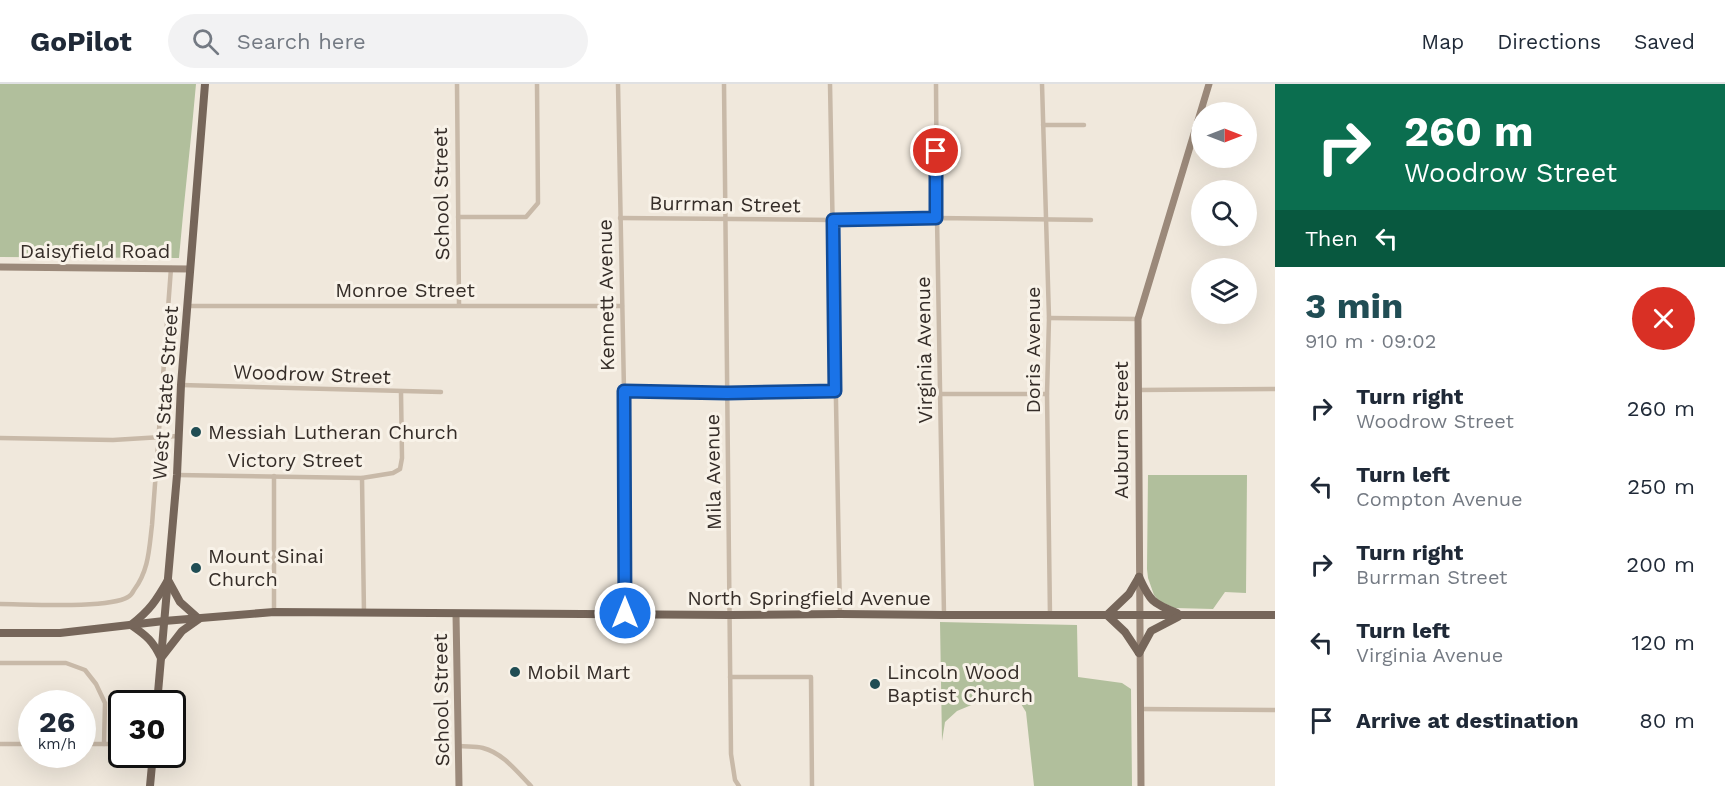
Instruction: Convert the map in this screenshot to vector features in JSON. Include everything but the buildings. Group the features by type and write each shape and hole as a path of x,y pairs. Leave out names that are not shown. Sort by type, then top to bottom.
{"main road":[{"name":"West State Street","path":"158,690 177,475 187,306 205,84"},
{"name":"Auburn Street","path":"1141,786 1138,319 1209,84"},
{"name":"Daisyfield Road","path":"0,267 190,269"},
{"path":"1139,577 1129,594 1107,615 1125,632 1139,653 1151,631 1181,615"},
{"path":"1139,577 1147,595 1155,604 1181,615"},
{"path":"168,580 180,602 199,619 182,632 161,658 154,643 131,625 149,610 168,580"},
{"name":"North Springfield Avenue","path":"0,633 60,633 274,612 1275,615"},
{"name":"School Street","path":"456,614 459,786"},
{"path":"150,786 152,768"}],"street":[{"name":"School Street","path":"457,84 459,304"},
{"path":"458,217 526,217 538,204 537,84"},
{"name":"Kennett Avenue","path":"618,84 624,391 625,613"},
{"name":"Mila Avenue","path":"724,84 731,754 735,780 739,786"},
{"path":"830,84 840,614"},
{"name":"Virginia Avenue","path":"936,84 936,218 944,615"},
{"name":"Doris Avenue","path":"1042,84 1049,318 1047,394 1050,616"},
{"path":"1043,125 1084,125"},
{"name":"Burrman Street","path":"620,218 1091,220"},
{"path":"0,604 113,603 129,597 140,582 147,566 171,267"},
{"name":"Monroe Street","path":"187,306 459,304 622,306"},
{"path":"1049,318 1138,319"},
{"name":"Woodrow Street","path":"182,385 441,392"},
{"path":"1137,390 1275,389"},
{"path":"624,391 727,393 835,391"},
{"name":"Victory Street","path":"177,475 362,478 393,473 400,469 402,458 401,392"},
{"path":"940,394 1047,394"},
{"path":"0,438 157,439 178,436"},
{"path":"274,476 274,612"},
{"path":"362,478 364,613"},
{"path":"0,663 66,663 85,670 96,684 105,703 104,744"},
{"path":"730,677 811,677 812,786"},
{"path":"1140,709 1275,710"},
{"path":"0,744 18,744"},
{"path":"96,744 108,744"},
{"path":"459,746 491,751 509,763 531,786"}],"green space":[{"path":"0,84 196,84 179,258 0,257"},
{"path":"1148,475 1247,475 1246,593 1225,592 1213,609 1175,608 1159,601 1154,595 1147,569"},
{"path":"940,622 1077,625 1078,677 1122,683 1131,689 1132,786 1034,786 1026,712 1018,699 1002,697 981,701 957,711 945,722 942,741"}],"place":[{"name":"Messiah Lutheran Church","path":"196,432"},
{"name":"Mount Sinai Church","path":"196,568"},
{"name":"Mobil Mart","path":"515,672"},
{"name":"Lincoln Wood Baptist Church","path":"875,684"}],"route":[{"path":"625,613 624,391 727,393 835,391 833,220 936,218 936,151"}]}
